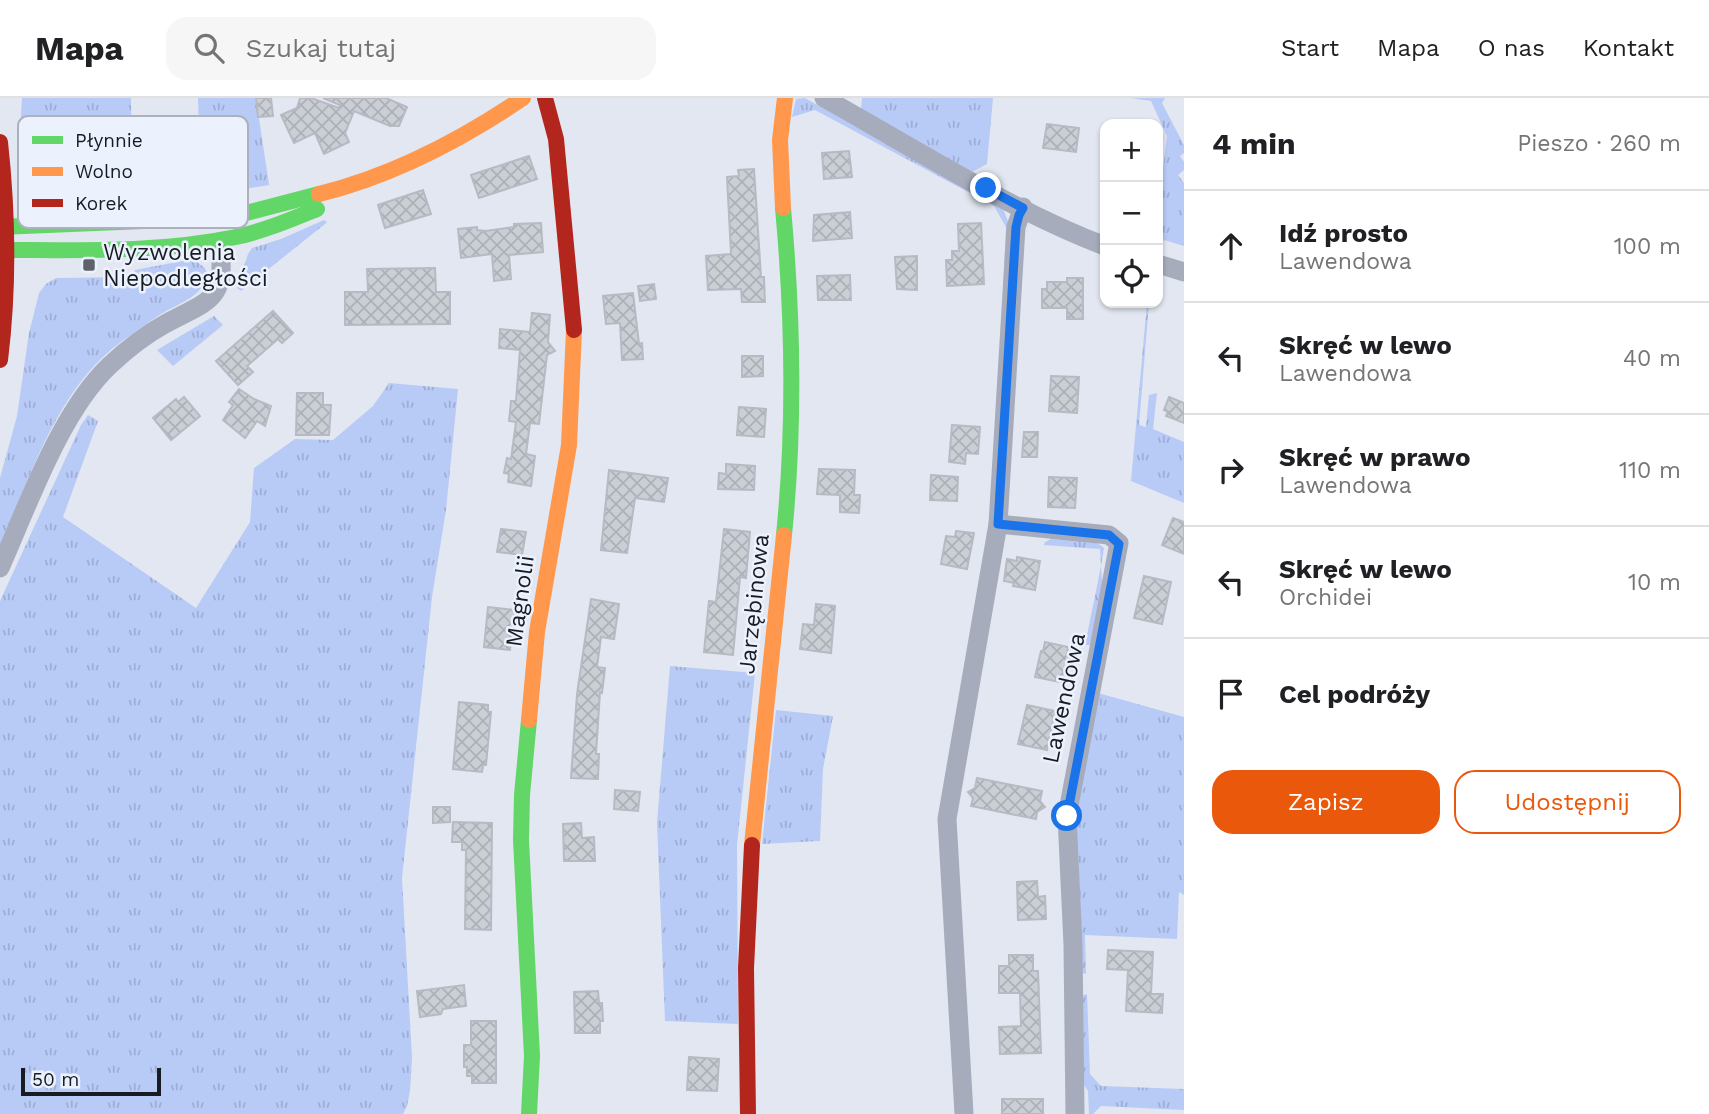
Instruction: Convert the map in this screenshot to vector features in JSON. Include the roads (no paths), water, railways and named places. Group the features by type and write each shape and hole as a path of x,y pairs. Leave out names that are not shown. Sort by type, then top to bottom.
{"street":[{"path":"248,212 355,185 435,150 523,98"},
{"name":"Magnolii","path":"529,1114 532,1056 522,806 537,632 569,445 574,357 574,317 565,208 556,139 545,98"},
{"name":"Jarzębinowa","path":"748,1114 746,968 749,875 792,435 790,307 781,164 785,98"},
{"path":"824,98 1023,208 1103,245"},
{"path":"0,142 6,306 0,360"},
{"path":"4,250 149,250 219,242 295,219 328,204 355,185"},
{"path":"964,1114 947,819 998,524 1016,227 1023,208"},
{"path":"0,568 73,410 95,380 122,354 164,324 197,309 212,297 220,284 222,268 219,242"},
{"path":"1163,266 1184,272"},
{"name":"Lawendowa","path":"998,524 1109,535 1119,544 1067,816 1073,945 1075,1114"}],"place":[{"name":"Wyzwolenia Niepodległości","path":"89,265"}]}
